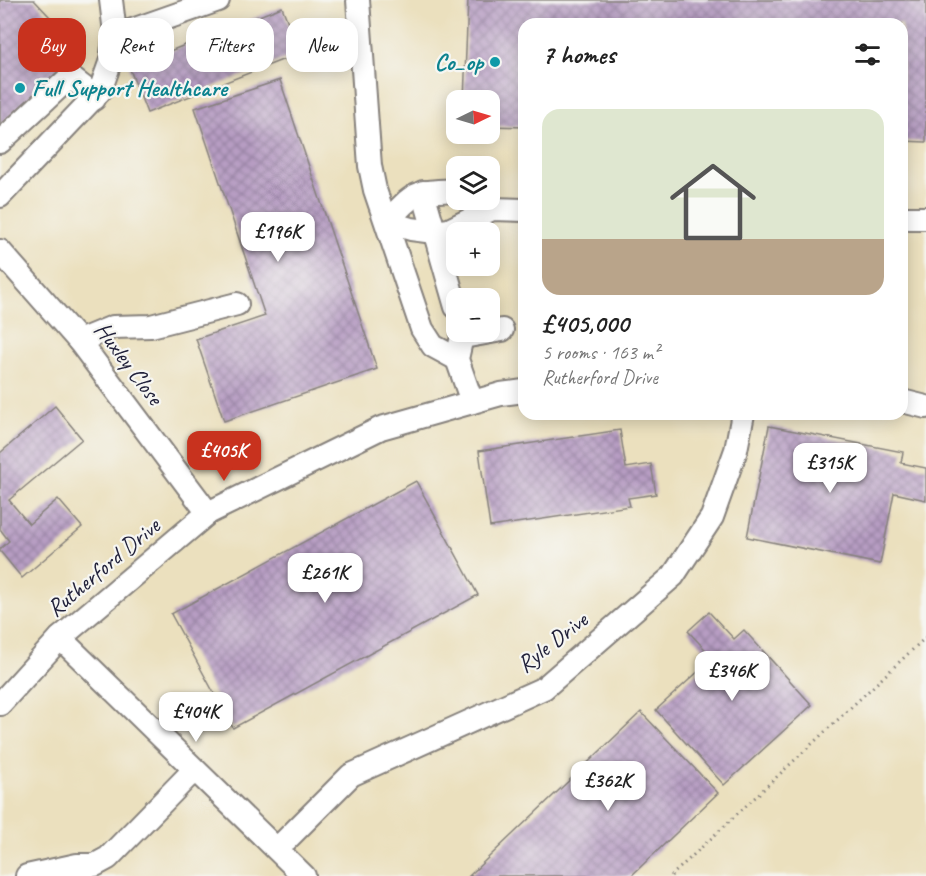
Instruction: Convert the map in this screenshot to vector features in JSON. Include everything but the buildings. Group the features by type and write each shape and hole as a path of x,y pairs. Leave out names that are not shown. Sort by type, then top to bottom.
{"street":[{"path":"111,0 113,18"},
{"path":"167,18 218,0"},
{"path":"358,0 370,166 375,190 422,329 433,346 457,359"},
{"path":"0,196 94,99 100,91 107,72"},
{"path":"0,142 70,77 84,87 94,99"},
{"path":"387,222 409,198 423,192 446,191"},
{"path":"423,192 450,288"},
{"path":"500,206 518,209"},
{"path":"387,222 411,229 434,232 449,230 477,210"},
{"path":"908,218 926,218"},
{"name":"Huxley Close","path":"0,251 79,341 208,513"},
{"path":"79,341 113,327 151,326 237,304"},
{"path":"461,342 457,359 472,402"},
{"name":"Rutherford Drive","path":"0,704 60,638 208,513 381,428 501,394 518,392"},
{"path":"908,402 926,407"},
{"name":"Ryle Drive","path":"278,849 351,775 544,688 673,576 712,517 736,450 742,420"},
{"path":"60,638 304,876"},
{"path":"27,876 78,865 95,865 108,858 194,770"}],"path":[{"path":"670,876 926,637"}],"place":[{"name":"Co_op","path":"495,62"},
{"name":"Full Support Healthcare","path":"20,88"}]}
